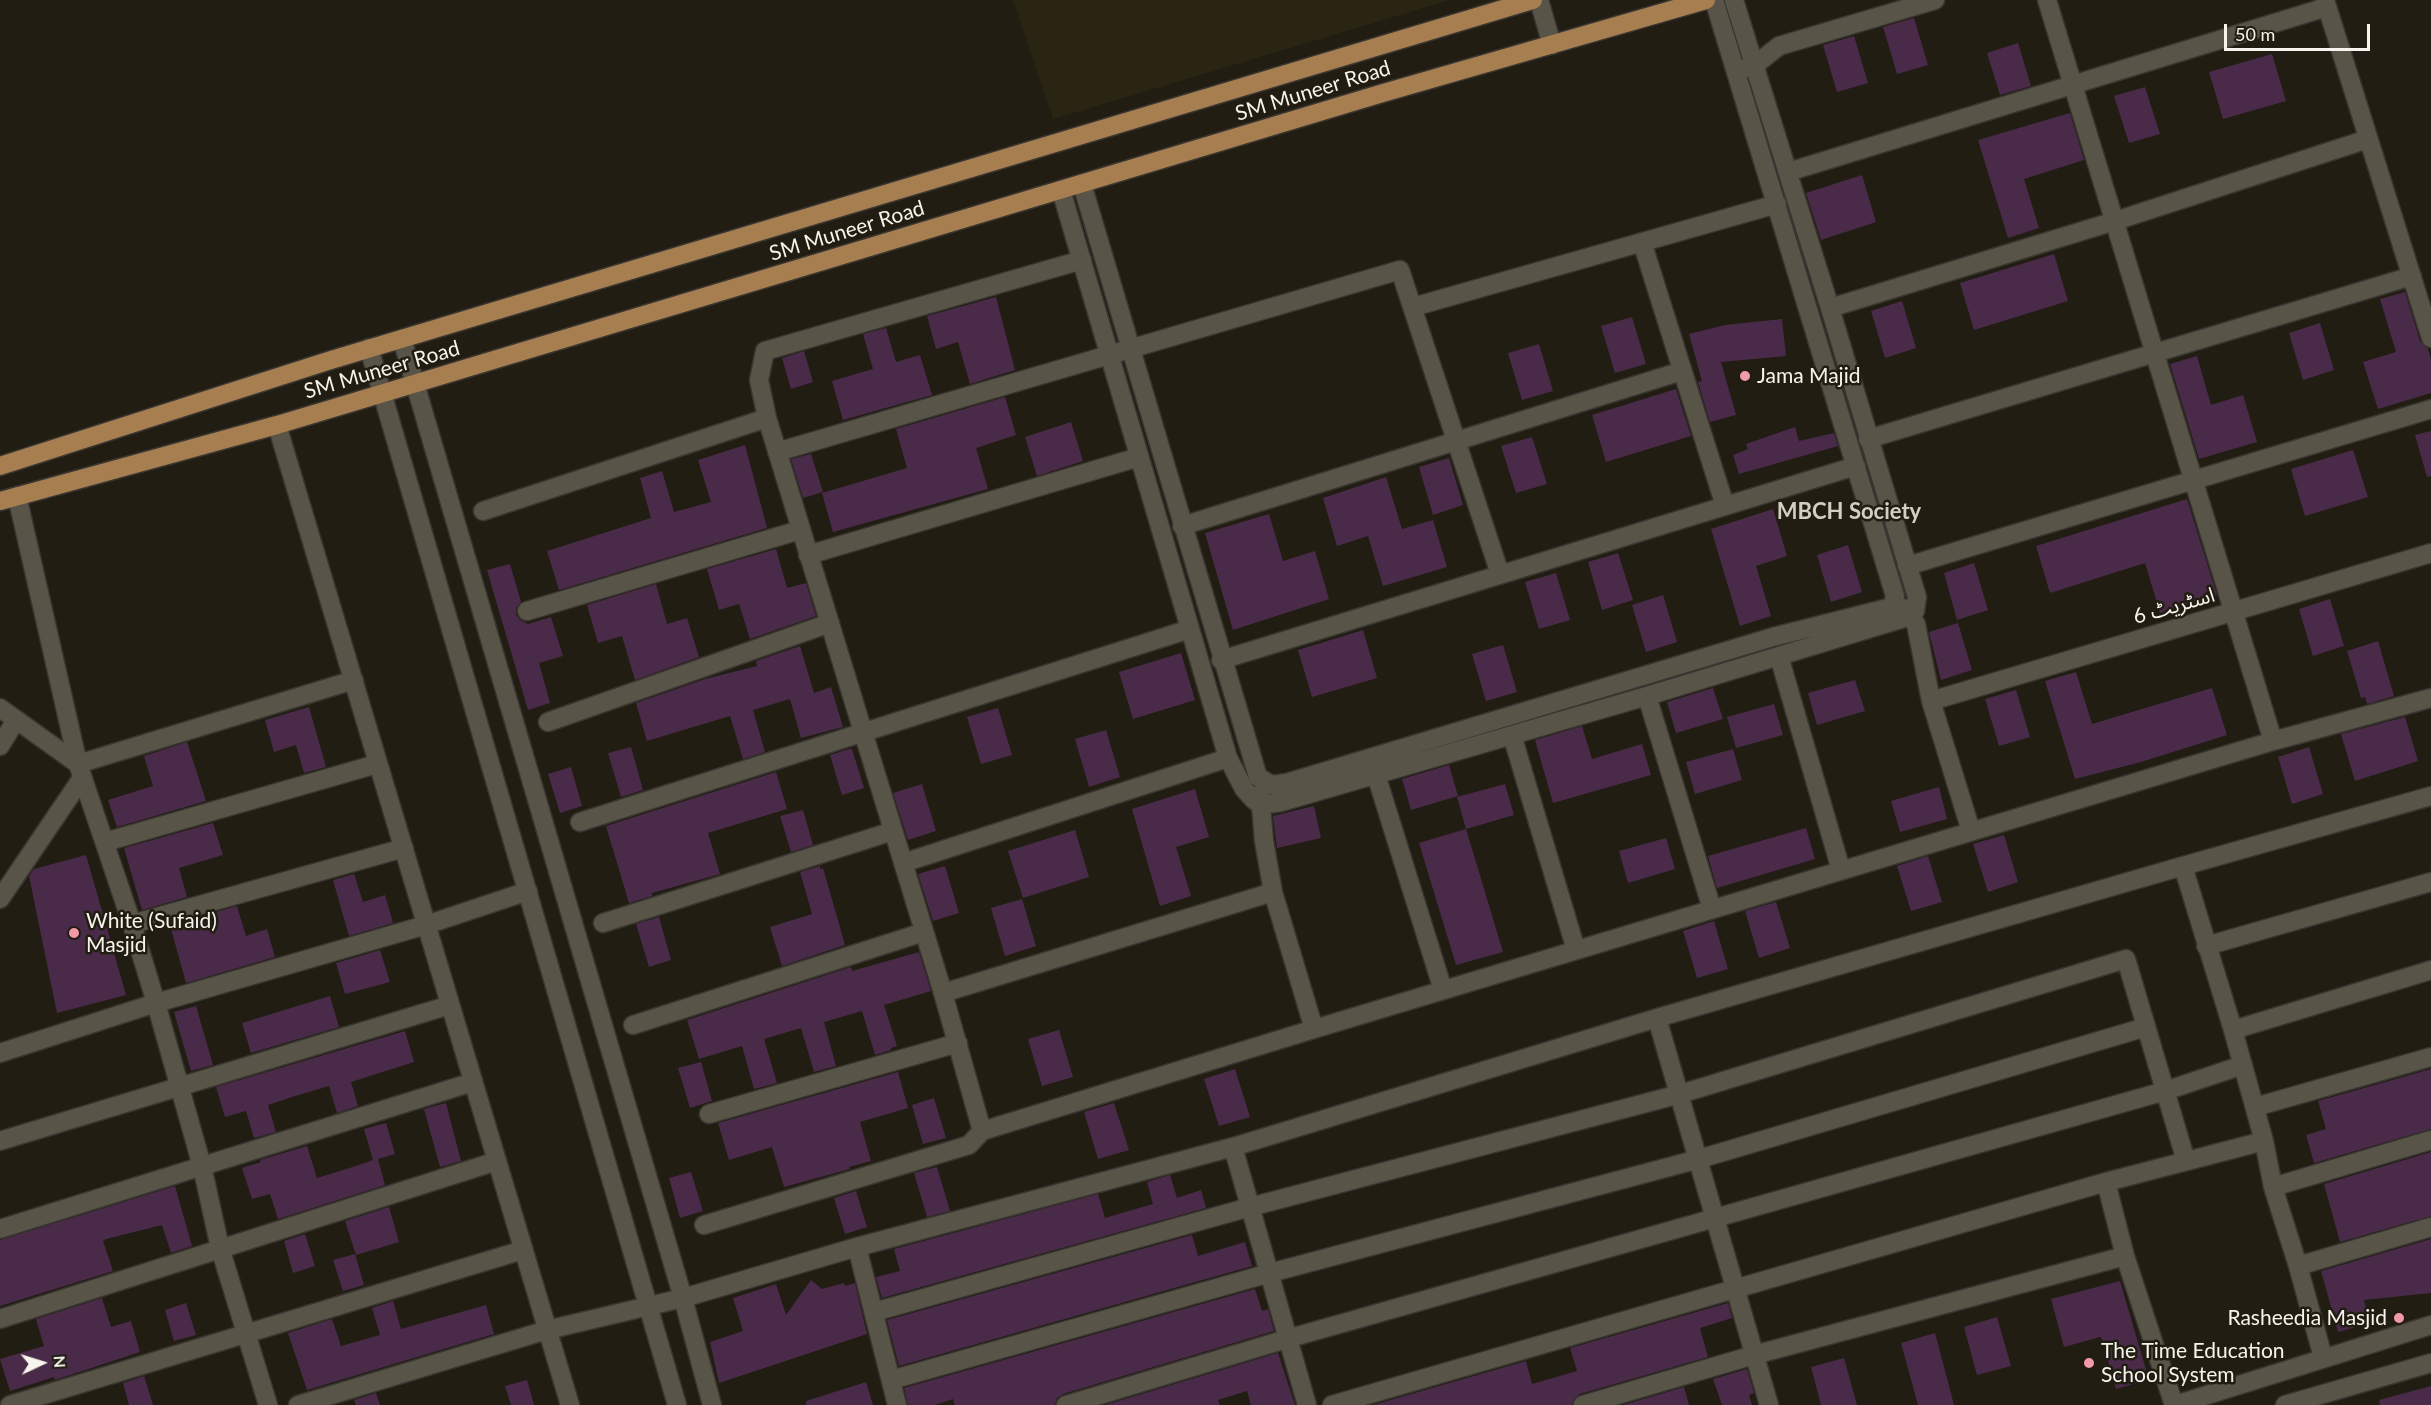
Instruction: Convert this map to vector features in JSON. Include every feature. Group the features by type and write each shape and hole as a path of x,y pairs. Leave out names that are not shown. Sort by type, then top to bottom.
{"main road":[{"name":"SM Muneer Road","path":"0,466 369,348 1533,0"},
{"name":"SM Muneer Road","path":"8,499 277,425 1706,0"}],"street":[{"path":"1539,0 1552,45"},
{"path":"1261,805 1281,802 1373,766 1773,637 1892,607 1895,596 1714,0"},
{"path":"1258,777 1272,785 1286,783 1512,735 1911,616 1915,611 1917,597 1734,0"},
{"path":"1734,71 1755,65 1779,46 1935,0"},
{"path":"2048,0 2273,741"},
{"path":"1788,172 2073,85 2326,3 2431,338"},
{"path":"1830,308 2115,221 2368,139"},
{"path":"1082,184 1132,348 1221,660 1258,777 1264,841 1273,892 1314,1029"},
{"path":"1061,190 1228,758 1244,789 1261,805"},
{"path":"1413,307 1777,204"},
{"path":"1642,242 1725,506"},
{"path":"982,1131 943,993 766,418 759,380 765,351 1082,260"},
{"path":"777,452 1400,270 1500,574"},
{"path":"1868,440 2412,276"},
{"path":"402,339 683,1298 712,1405"},
{"path":"369,348 677,1405"},
{"path":"1182,526 1456,439 1682,371"},
{"path":"1906,566 2431,409"},
{"path":"483,511 766,418"},
{"path":"277,425 570,1405"},
{"path":"808,555 1139,457"},
{"path":"1221,660 1856,466"},
{"path":"8,499 80,771 156,1003 202,1166 220,1248 268,1405"},
{"path":"527,611 800,530"},
{"name":"اسٹریٹ 6","path":"1930,701 2431,553"},
{"path":"1894,601 1911,616 1916,624 1930,701 1971,831"},
{"path":"548,722 830,623"},
{"path":"580,822 1190,629"},
{"path":"1779,656 1841,870"},
{"path":"0,899 80,771 354,680"},
{"path":"1647,696 1712,909"},
{"path":"704,1225 969,1145 982,1131 1314,1029 2273,741 2431,698"},
{"path":"0,708 80,771"},
{"path":"0,746 16,720"},
{"path":"1512,735 1576,950"},
{"path":"903,863 1228,758"},
{"path":"105,842 377,764"},
{"path":"1373,766 1443,990"},
{"path":"298,1405 547,1330 683,1298 857,1247 1233,1147 1658,1018 2431,796"},
{"path":"603,923 893,831"},
{"path":"132,924 404,848"},
{"path":"2183,866 2255,1107 2273,1187 2323,1357"},
{"path":"2206,946 2431,882"},
{"path":"0,1053 156,1003 426,925 528,891"},
{"path":"943,993 1273,892"},
{"path":"633,1025 924,932"},
{"path":"874,1312 1250,1207 1680,1094 2126,959 2186,1161"},
{"path":"2233,1030 2431,970"},
{"path":"0,1141 178,1085 450,1005"},
{"path":"1658,1018 1769,1405"},
{"path":"891,1380 1270,1273 1699,1159 2146,1027"},
{"path":"709,1114 958,1043"},
{"path":"2255,1107 2431,1057"},
{"path":"1066,1405 1290,1338 2165,1091 2243,1065"},
{"path":"0,1228 473,1082"},
{"path":"2273,1187 2431,1140"},
{"path":"1332,1405 2106,1182 2264,1141"},
{"path":"1233,1147 1290,1338 1307,1405"},
{"path":"0,1319 497,1161"},
{"path":"2106,1182 2125,1256 2174,1405 2431,1325"},
{"path":"2298,1266 2431,1227"},
{"path":"857,1247 897,1405"},
{"path":"10,1405 523,1250"},
{"path":"1583,1405 1754,1355 2125,1256"},
{"path":"2285,1405 2431,1363"}],"shaded area":[{"path":"1013,0 1450,0 1053,119"}],"building":[{"path":"1914,18 1928,65 1897,74 1883,27"},
{"path":"1854,36 1868,83 1837,92 1823,45"},
{"path":"2018,43 2031,86 2000,95 1987,53"},
{"path":"2272,54 2286,101 2223,119 2209,72"},
{"path":"2145,87 2160,134 2129,143 2114,96"},
{"path":"2070,113 2084,160 2024,179 2039,228 2008,238 1978,140"},
{"path":"1862,175 1876,222 1821,240 1806,193"},
{"path":"2054,254 2068,301 1974,330 1960,283"},
{"path":"2405,292 2420,341 2428,349 2431,360 2431,393 2378,409 2363,362 2396,352 2380,299"},
{"path":"996,297 1015,370 970,384 958,342 936,349 927,316"},
{"path":"1902,301 1916,348 1885,358 1871,311"},
{"path":"1632,317 1646,364 1615,373 1601,326"},
{"path":"1782,319 1786,356 1721,362 1736,415 1710,422 1698,382 1702,381 1689,334 1725,325"},
{"path":"2320,323 2334,370 2303,380 2289,333"},
{"path":"886,328 896,362 920,355 932,395 843,420 832,381 873,369 863,334"},
{"path":"1539,344 1553,391 1522,400 1508,353"},
{"path":"804,351 813,382 791,389 782,358"},
{"path":"2197,356 2211,405 2243,395 2257,442 2199,459 2170,364"},
{"path":"1676,389 1691,436 1606,462 1592,415"},
{"path":"1005,397 1016,435 976,448 988,489 833,532 822,493 907,468 896,429"},
{"path":"1071,422 1083,461 1037,476 1025,437"},
{"path":"1795,427 1799,441 1834,433 1838,446 1739,474 1733,455 1748,449 1746,444"},
{"path":"2431,431 2431,476 2427,477 2415,435"},
{"path":"1532,437 1547,484 1516,493 1501,446"},
{"path":"745,445 767,528 559,590 547,551 651,518 640,478 662,471 674,512 711,502 698,460"},
{"path":"2353,450 2368,497 2305,516 2291,469"},
{"path":"811,454 823,492 803,498 791,459"},
{"path":"1449,458 1463,505 1433,515 1419,467"},
{"path":"1386,477 1402,529 1433,520 1447,567 1383,586 1368,536 1337,546 1323,498"},
{"path":"2187,499 2217,595 2160,613 2145,563 2050,593 2036,546"},
{"path":"1773,509 1787,556 1756,566 1771,616 1740,626 1711,529"},
{"path":"1269,514 1283,561 1315,551 1329,599 1233,630 1205,533"},
{"path":"1848,545 1862,592 1831,602 1817,555"},
{"path":"776,549 787,588 806,583 816,616 750,639 739,604 719,610 707,569"},
{"path":"1618,553 1633,600 1602,610 1588,562"},
{"path":"1974,563 1988,610 1957,620 1944,573"},
{"path":"510,564 521,602 516,608 516,615 528,624 551,617 563,656 539,663 550,703 528,710 487,570"},
{"path":"1556,573 1570,620 1539,629 1525,582"},
{"path":"656,584 667,624 687,618 699,657 635,680 622,636 598,643 587,605"},
{"path":"1663,595 1677,642 1646,652 1632,605"},
{"path":"2330,599 2344,646 2313,656 2299,609"},
{"path":"1958,623 1972,670 1941,680 1929,632"},
{"path":"1363,630 1377,678 1312,697 1298,650"},
{"path":"2378,641 2394,696 2367,704 2365,697 2361,698 2347,651"},
{"path":"1503,645 1517,692 1486,701 1472,654"},
{"path":"800,646 814,693 831,687 843,727 801,738 790,699 753,710 765,752 743,759 730,716 647,741 636,703 705,679 757,666 756,661"},
{"path":"1181,653 1195,700 1133,719 1119,672"},
{"path":"2076,672 2092,724 2212,688 2227,735 2141,762 2075,779 2045,681"},
{"path":"1855,680 1865,711 1817,725 1808,693"},
{"path":"1713,688 1723,719 1676,733 1667,702"},
{"path":"2016,690 2030,737 1999,746 1985,699"},
{"path":"1774,704 1783,735 1736,748 1727,717"},
{"path":"309,707 326,767 304,773 296,745 274,752 265,720"},
{"path":"998,708 1012,755 981,764 967,717"},
{"path":"2405,717 2418,761 2355,781 2341,734"},
{"path":"1582,726 1592,759 1642,744 1651,775 1553,803 1535,740"},
{"path":"1106,730 1120,777 1089,787 1075,739"},
{"path":"187,742 206,801 117,827 108,800 153,786 144,756"},
{"path":"631,747 643,790 621,797 608,753"},
{"path":"2309,747 2323,794 2292,804 2278,757"},
{"path":"852,749 864,788 842,795 830,755"},
{"path":"1733,749 1742,780 1695,794 1686,762"},
{"path":"1449,765 1458,796 1411,810 1402,779"},
{"path":"571,767 582,806 560,813 548,774"},
{"path":"776,772 787,809 708,833 720,874 652,893 652,896 629,903 606,826"},
{"path":"922,784 936,831 908,840 893,793"},
{"path":"1505,784 1514,815 1466,829 1457,797"},
{"path":"1939,787 1947,819 1900,832 1891,801"},
{"path":"1195,789 1209,837 1176,847 1191,896 1160,906 1132,809"},
{"path":"1314,806 1321,838 1277,848 1273,816"},
{"path":"803,810 813,845 791,852 780,816"},
{"path":"213,823 223,855 179,868 187,897 142,910 124,848"},
{"path":"1806,828 1815,859 1717,888 1708,856"},
{"path":"1466,829 1503,952 1456,965 1419,843"},
{"path":"1075,830 1089,877 1023,898 1008,851"},
{"path":"2004,835 2018,882 1988,892 1973,844"},
{"path":"1666,838 1675,869 1628,883 1619,851"},
{"name":"White (Sufaid) Masjid","path":"86,855 126,995 57,1013 29,876 34,869"},
{"path":"1928,856 1942,902 1911,911 1897,866"},
{"path":"820,866 820,869 823,868 845,945 782,966 770,927 812,914 800,872"},
{"path":"945,866 959,913 933,921 918,874"},
{"path":"354,874 363,902 385,895 393,923 349,936 333,880"},
{"path":"1022,899 1036,946 1005,956 991,908"},
{"path":"1776,902 1790,948 1759,958 1745,911"},
{"path":"237,906 246,936 267,929 275,957 186,983 170,925"},
{"path":"659,917 671,960 649,967 636,924"},
{"path":"1714,921 1728,969 1697,978 1683,931"},
{"path":"380,950 390,982 345,994 336,963"},
{"path":"919,952 931,991 884,1005 897,1046 891,1050 875,1055 862,1011 824,1022 836,1066 814,1072 801,1028 764,1039 777,1083 754,1089 742,1046 699,1059 687,1020 851,967 852,971"},
{"path":"330,996 339,1027 251,1053 242,1023"},
{"path":"196,1006 213,1065 191,1071 174,1012"},
{"path":"1059,1030 1073,1077 1042,1086 1028,1039"},
{"path":"405,1031 414,1062 351,1082 358,1106 337,1113 329,1086 292,1097 268,1105 276,1132 254,1138 246,1111 225,1117 216,1087"},
{"path":"701,1062 712,1101 690,1108 678,1068"},
{"path":"1235,1069 1250,1117 1219,1126 1204,1079"},
{"path":"2431,1069 2431,1129 2314,1163 2306,1135 2326,1129 2318,1101"},
{"path":"898,1072 908,1108 860,1122 871,1161 784,1187 772,1147 729,1160 718,1123"},
{"path":"934,1098 946,1138 923,1144 912,1105"},
{"path":"446,1103 461,1161 440,1167 424,1109"},
{"path":"1114,1103 1129,1150 1098,1159 1084,1112"},
{"path":"386,1123 395,1154 378,1159 385,1185 278,1219 270,1194 252,1199 242,1168 261,1162 260,1160 307,1146 317,1178 356,1166 373,1160 364,1129"},
{"path":"2431,1152 2431,1216 2340,1242 2324,1184"},
{"path":"937,1167 950,1211 927,1217 914,1173"},
{"path":"691,1172 703,1211 680,1218 669,1178"},
{"path":"1170,1175 1177,1198 1201,1190 1206,1208 882,1298 876,1277 900,1271 894,1249 1098,1194 1105,1218 1153,1204 1147,1182"},
{"path":"175,1186 192,1246 171,1253 162,1225 106,1239 103,1241 113,1271 0,1306 0,1240"},
{"path":"856,1191 867,1227 845,1234 834,1198"},
{"path":"389,1207 399,1242 356,1255 345,1221"},
{"path":"305,1234 315,1266 293,1273 284,1241"},
{"path":"1192,1235 1198,1256 1245,1242 1252,1266 899,1366 887,1320"},
{"path":"2431,1239 2431,1293 2364,1300 2370,1323 2338,1332 2321,1271"},
{"path":"355,1254 364,1285 343,1291 333,1260"},
{"path":"811,1280 822,1289 844,1283 845,1286 855,1283 867,1334 719,1383 710,1342 743,1331 733,1298 776,1284 786,1315"},
{"path":"2120,1281 2149,1380 2116,1389 2102,1339 2100,1337 2064,1347 2051,1299"},
{"path":"1255,1289 1262,1311 1268,1309 1274,1331 1063,1394 1057,1398 1055,1405 955,1405 953,1399 935,1405 908,1405 904,1388"},
{"path":"102,1298 111,1327 131,1321 140,1352 55,1380 54,1377 10,1391 0,1359 44,1346 36,1319"},
{"path":"393,1301 401,1329 486,1305 494,1334 307,1390 288,1333 332,1319 341,1346 380,1335 372,1308"},
{"path":"186,1303 196,1335 174,1341 165,1310"},
{"path":"1728,1303 1732,1318 1700,1328 1708,1357 1580,1394 1572,1405 1373,1405 1526,1361 1532,1384 1577,1371 1570,1348"},
{"path":"1997,1317 2011,1366 1977,1375 1964,1327"},
{"path":"1935,1333 1954,1405 1918,1405 1901,1343"},
{"path":"1278,1353 1295,1405 1251,1405 1247,1391 1218,1400 1220,1405 1105,1405"},
{"path":"1844,1358 1857,1405 1821,1405 1811,1367"},
{"path":"1747,1369 1754,1393 1749,1395 1752,1405 1722,1405 1713,1379"},
{"path":"144,1376 153,1405 129,1405 123,1383"},
{"path":"527,1380 534,1405 511,1405 505,1386"},
{"path":"866,1382 873,1405 806,1405 806,1401"},
{"path":"2431,1386 2431,1405 2380,1405 2379,1400"},
{"path":"1684,1387 1689,1405 1623,1405"},
{"path":"376,1393 380,1405 356,1405 354,1400"}],"place":[{"name":"Jama Majid","path":"1745,376"},
{"name":"White (Sufaid) Masjid","path":"74,933"},
{"name":"Rasheedia Masjid","path":"2399,1318"},
{"name":"The Time Education School System","path":"2089,1363"}],"district":[{"name":"MBCH Society","path":"1849,512"}]}
